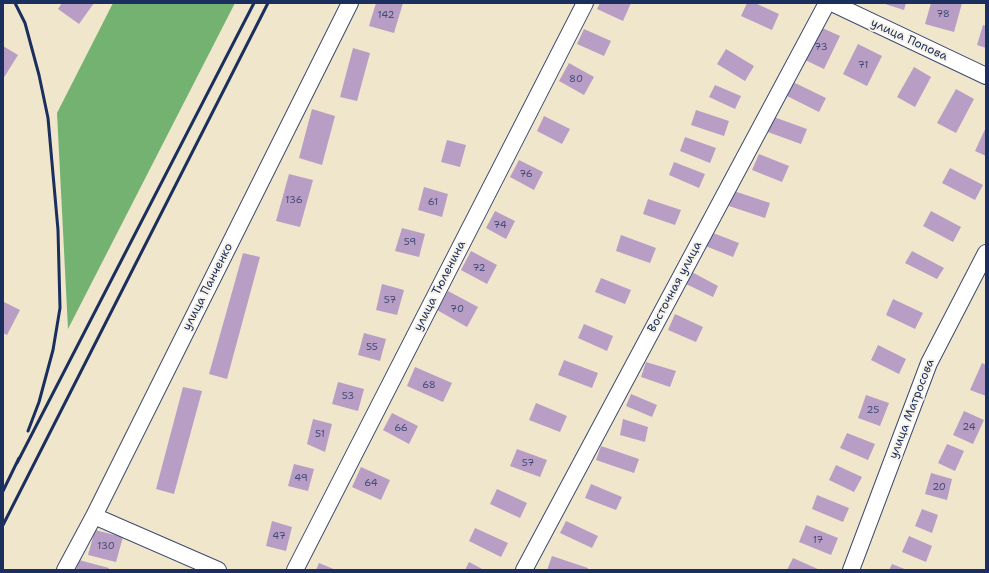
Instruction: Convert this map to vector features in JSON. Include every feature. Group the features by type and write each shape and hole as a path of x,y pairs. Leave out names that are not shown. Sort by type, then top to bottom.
{"street":[{"name":"улица Панченко","path":"65,570 94,516 350,3"},
{"name":"улица Тюленина","path":"295,570 584,3"},
{"name":"Восточная улица","path":"524,570 827,3"},
{"name":"улица Попова","path":"832,3 986,76"},
{"name":"улица Матросова","path":"851,570 929,363 986,253"},
{"path":"94,516 218,570"}],"green space":[{"path":"113,3 235,3 68,329 57,113"}],"building":[{"path":"62,3 94,3 79,24 58,9"},
{"path":"376,3 403,3 394,33 369,26"},
{"path":"600,3 631,3 623,21 597,9"},
{"path":"747,3 755,3 779,14 772,30 741,16"},
{"path":"885,3 906,3 904,10"},
{"path":"931,3 962,3 954,32 925,24"},
{"path":"983,25 986,26 986,48 977,45"},
{"path":"818,26 840,36 824,69 803,59"},
{"path":"584,29 611,41 604,56 577,44"},
{"path":"858,44 882,56 867,86 843,74"},
{"path":"3,46 18,55 3,79"},
{"path":"353,48 370,53 357,101 340,97"},
{"path":"726,49 754,66 745,81 717,64"},
{"path":"569,63 594,77 584,95 559,81"},
{"path":"914,67 931,77 915,107 897,97"},
{"path":"793,82 826,98 819,112 787,96"},
{"path":"715,85 741,96 735,109 709,97"},
{"path":"956,89 974,99 956,133 937,123"},
{"path":"312,109 335,116 322,165 299,158"},
{"path":"696,110 729,121 724,136 691,125"},
{"path":"544,116 570,129 562,144 537,131"},
{"path":"771,116 807,129 801,144 765,131"},
{"path":"986,127 986,156 975,151"},
{"path":"685,137 716,148 710,163 680,151"},
{"path":"447,140 466,145 460,167 441,162"},
{"path":"759,154 789,166 782,182 752,170"},
{"path":"519,160 543,172 534,190 510,177"},
{"path":"674,162 705,174 699,188 669,175"},
{"path":"950,168 983,185 975,200 942,183"},
{"path":"289,174 313,180 300,227 276,221"},
{"path":"424,187 448,194 442,217 418,210"},
{"path":"734,191 770,203 765,218 729,206"},
{"path":"648,199 681,210 675,225 643,214"},
{"path":"495,211 515,221 506,239 486,228"},
{"path":"931,211 961,227 953,242 923,226"},
{"path":"402,228 425,234 419,257 395,251"},
{"path":"708,231 739,243 733,257 703,245"},
{"path":"621,235 656,248 650,263 616,251"},
{"path":"471,251 497,265 487,284 461,270"},
{"path":"912,251 944,268 937,279 905,263"},
{"path":"243,253 260,257 227,379 209,374"},
{"path":"690,271 718,286 713,297 684,283"},
{"path":"601,278 631,290 625,304 595,292"},
{"path":"382,284 404,290 397,315 376,310"},
{"path":"448,291 478,307 467,327 437,310"},
{"path":"893,299 923,313 915,329 886,315"},
{"path":"4,302 20,310 7,335 3,333"},
{"path":"675,314 703,327 696,342 668,330"},
{"path":"584,324 613,336 607,351 578,338"},
{"path":"364,333 386,339 380,361 358,355"},
{"path":"878,345 906,359 899,374 871,360"},
{"path":"564,360 598,373 592,388 558,375"},
{"path":"646,362 676,371 670,387 641,377"},
{"path":"982,363 986,365 986,396 970,390"},
{"path":"415,367 452,383 443,402 407,386"},
{"path":"338,382 364,389 358,411 332,404"},
{"path":"183,387 202,391 174,494 156,489"},
{"path":"631,394 657,405 652,417 626,406"},
{"path":"866,395 889,403 880,426 858,418"},
{"path":"536,403 567,416 560,432 529,420"},
{"path":"964,411 984,420 973,444 953,435"},
{"path":"392,413 418,426 409,444 383,430"},
{"path":"313,419 332,424 325,452 307,444"},
{"path":"623,419 648,427 645,442 620,435"},
{"path":"847,433 875,444 868,460 840,448"},
{"path":"947,444 964,451 955,471 938,463"},
{"path":"601,446 639,459 634,473 596,460"},
{"path":"517,449 547,460 540,477 510,466"},
{"path":"294,464 314,469 308,491 288,486"},
{"path":"836,465 862,477 854,492 829,480"},
{"path":"361,467 390,480 381,500 352,487"},
{"path":"931,473 952,479 947,500 925,494"},
{"path":"591,484 622,497 616,510 585,498"},
{"path":"497,489 527,503 520,518 490,504"},
{"path":"817,495 849,508 843,522 812,509"},
{"path":"922,509 938,515 932,533 915,526"},
{"path":"272,521 292,527 286,551 266,546"},
{"path":"566,521 598,536 592,548 560,533"},
{"path":"806,525 838,538 831,555 799,542"},
{"path":"475,528 508,543 501,557 469,541"},
{"path":"95,530 123,537 116,562 88,555"},
{"path":"909,536 932,546 926,562 902,552"},
{"path":"552,556 588,568 588,570 547,570"},
{"path":"793,558 820,570 787,570"},
{"path":"79,560 109,568 108,570 76,570"},
{"path":"469,562 484,570 465,570"},
{"path":"319,563 336,570 316,570"},
{"path":"892,564 907,570 889,570"}],"railway":[{"path":"15,3 25,23 39,75 48,118 58,230 60,308 53,350 39,402 28,431"},
{"path":"17,463 254,3"},
{"path":"3,525 268,3"},
{"path":"3,491 19,458"}]}
